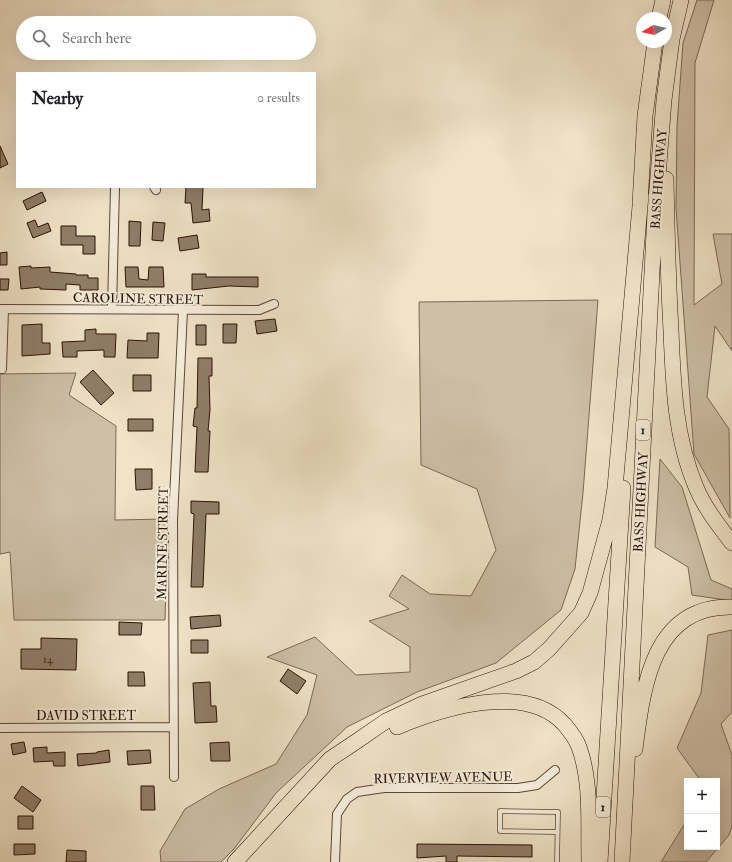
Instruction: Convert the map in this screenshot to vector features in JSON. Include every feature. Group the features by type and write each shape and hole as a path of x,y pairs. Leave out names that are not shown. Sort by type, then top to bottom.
{"highway":[{"path":"660,12 663,0"},
{"name":"BASS HIGHWAY","path":"622,862 648,324 664,100 672,38 681,0"},
{"name":"BASS HIGHWAY","path":"600,862 632,377 645,116 654,48"},
{"path":"664,100 667,257 673,378 678,422 686,459 696,488 716,522 732,543"},
{"path":"237,860 284,807 330,759 386,721 422,704 516,671 534,662 564,634 581,613 597,572 610,520 615,488 641,195"},
{"path":"623,836 639,717 655,655 668,634 687,618 706,610 732,607"},
{"path":"284,807 323,774 361,746 388,730 420,717 449,709 499,701 531,704 547,710 558,719 570,731 578,745 587,781 589,862"}],"street":[{"path":"112,309 115,188"},
{"name":"CAROLINE STREET","path":"2,309 112,309 183,311 259,310 274,304"},
{"path":"2,309 2,369"},
{"name":"MARINE STREET","path":"174,776 173,520 183,311"},
{"name":"DAVID STREET","path":"0,728 173,727"},
{"name":"RIVERVIEW AVENUE","path":"335,862 337,814 347,799 357,792 384,788 518,788 537,785 556,770"}],"lane":[{"path":"557,832 500,831 500,811 558,812 557,862"}],"shaded area":[{"path":"697,0 714,0 695,63 694,305 722,284 713,234 732,234 732,351 715,326 707,397 729,429 730,518 694,454 676,208 677,126 683,43"},
{"path":"598,300 583,493 575,569 561,610 496,663 417,692 347,727 276,793 234,849 221,862 161,862 160,851 185,809 219,789 276,764 307,715 317,675 267,657 315,637 356,675 410,672 410,647 369,621 409,609 389,596 402,575 430,594 471,596 496,550 477,489 421,465 419,302"},
{"path":"76,373 69,395 116,426 115,520 168,519 165,620 14,620 10,552 0,554 0,374"},
{"path":"660,459 682,487 711,580 732,589 732,601 692,595 688,567 655,547"},
{"path":"732,630 732,712 721,724 732,755 732,827 729,835 720,846 720,778 699,778 677,748 701,693 708,635"},
{"path":"684,825 684,850 716,850 706,862 661,862"}],"building":[{"path":"0,146 8,164 0,168"},
{"path":"186,188 203,188 202,210 209,209 210,221 193,223 191,203 185,203"},
{"path":"42,192 46,201 27,210 23,201"},
{"path":"35,220 38,227 48,223 51,231 33,238 27,223"},
{"path":"129,221 141,222 140,246 129,246"},
{"path":"153,222 165,223 163,241 152,240"},
{"path":"61,226 76,226 76,236 95,236 95,254 83,254 83,245 61,245"},
{"path":"197,235 199,248 180,251 178,238"},
{"path":"7,252 7,265 0,265 0,253"},
{"path":"31,266 31,268 50,267 50,272 88,275 88,278 98,278 98,290 80,290 80,285 66,284 66,290 40,289 40,287 21,289 19,267"},
{"path":"125,267 138,267 139,279 148,280 149,267 163,267 164,287 126,287"},
{"path":"192,274 206,274 206,277 258,277 258,287 229,286 192,290"},
{"path":"0,279 9,279 8,290 0,290"},
{"path":"275,319 277,331 257,334 255,321"},
{"path":"42,324 42,343 50,343 50,354 22,356 22,325"},
{"path":"223,324 237,324 236,343 223,343"},
{"path":"196,325 206,325 206,345 196,345"},
{"path":"96,329 96,334 116,334 115,357 104,357 104,350 77,351 77,357 63,357 62,342 85,341 85,330"},
{"path":"147,333 159,333 158,358 127,358 128,340 147,341"},
{"path":"198,358 212,358 212,376 209,376 210,410 208,431 210,431 208,472 195,472 197,427 193,426 195,408 197,408"},
{"path":"93,370 114,393 101,405 80,382"},
{"path":"133,375 151,375 151,391 133,391"},
{"path":"128,419 153,419 153,431 128,431"},
{"path":"135,469 152,469 152,489 136,490"},
{"path":"191,501 219,502 219,514 206,514 203,587 191,587 194,514 191,513"},
{"path":"220,615 221,626 191,629 190,617"},
{"path":"119,622 142,623 141,635 119,635"},
{"path":"41,638 77,639 76,670 21,669 21,649 41,649"},
{"path":"191,640 208,640 208,653 191,653"},
{"path":"288,669 306,681 297,694 280,681"},
{"path":"128,672 144,672 145,686 128,686"},
{"path":"210,682 211,706 216,706 217,722 195,723 193,683"},
{"path":"24,742 26,752 13,755 11,744"},
{"path":"229,742 230,761 211,761 210,743"},
{"path":"47,747 47,753 65,752 65,766 54,766 53,761 34,762 33,748"},
{"path":"109,750 110,762 78,766 77,754 97,753"},
{"path":"150,750 151,763 128,765 127,751"},
{"path":"22,786 41,800 33,812 14,798"},
{"path":"141,786 154,786 155,810 141,810"},
{"path":"18,816 33,816 33,829 18,829"},
{"path":"14,844 35,844 35,854 14,855"},
{"path":"417,844 532,845 532,857 457,856 457,862 446,862 446,856 417,858"},
{"path":"67,850 86,851 86,862 66,862"}]}
